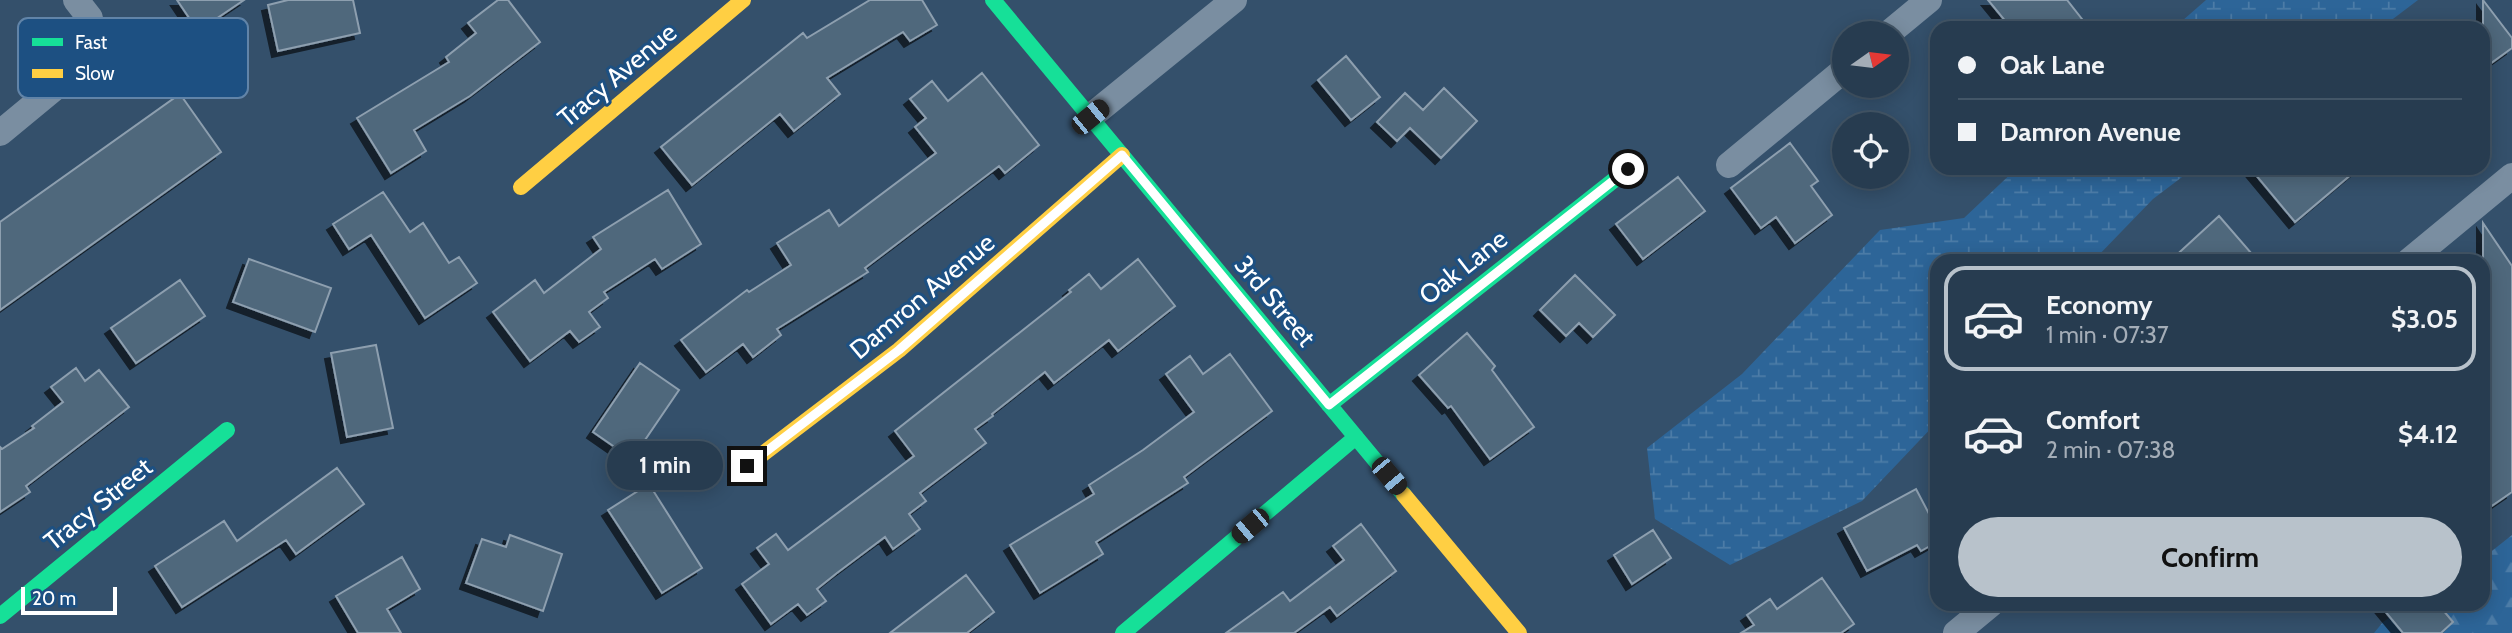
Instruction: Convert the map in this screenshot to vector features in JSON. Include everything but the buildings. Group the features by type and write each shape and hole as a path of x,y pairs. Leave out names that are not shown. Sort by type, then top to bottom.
{"street":[{"path":"76,0 90,18"},
{"name":"Tracy Avenue","path":"521,187 743,0"},
{"name":"3rd Street","path":"993,0 1520,633"},
{"path":"1090,117 1234,0"},
{"path":"1902,21 1921,3"},
{"path":"1729,165 1832,80"},
{"path":"0,134 43,98"},
{"name":"Damron Avenue","path":"747,466 899,350 1122,155"},
{"name":"Oak Lane","path":"1329,405 1628,169"},
{"path":"2417,254 2512,176"},
{"name":"Tracy Street","path":"0,616 227,430"},
{"path":"1123,633 1356,437"},
{"path":"1956,633 1983,611"}],"green space":[{"path":"2206,0 2418,0 2390,21 2182,21"},
{"path":"2010,175 2185,175 2153,199 2100,254 1930,254 1930,429 1862,501 1730,565 1655,519 1647,448 1742,374 1880,230 1964,218"},
{"path":"2512,535 2512,633 2374,633 2383,622 2400,611 2490,611 2490,552"}],"traffic: fast":[{"path":"993,0 1404,495"},
{"path":"1329,405 1628,169"},
{"path":"0,616 227,430"},
{"path":"1123,633 1356,437"}],"traffic: slow":[{"path":"521,187 743,0"},
{"path":"747,466 899,350 1122,155"},
{"path":"1404,495 1519,633"}],"route":[{"path":"747,466 899,350 1122,155 1329,405 1628,169"}]}
